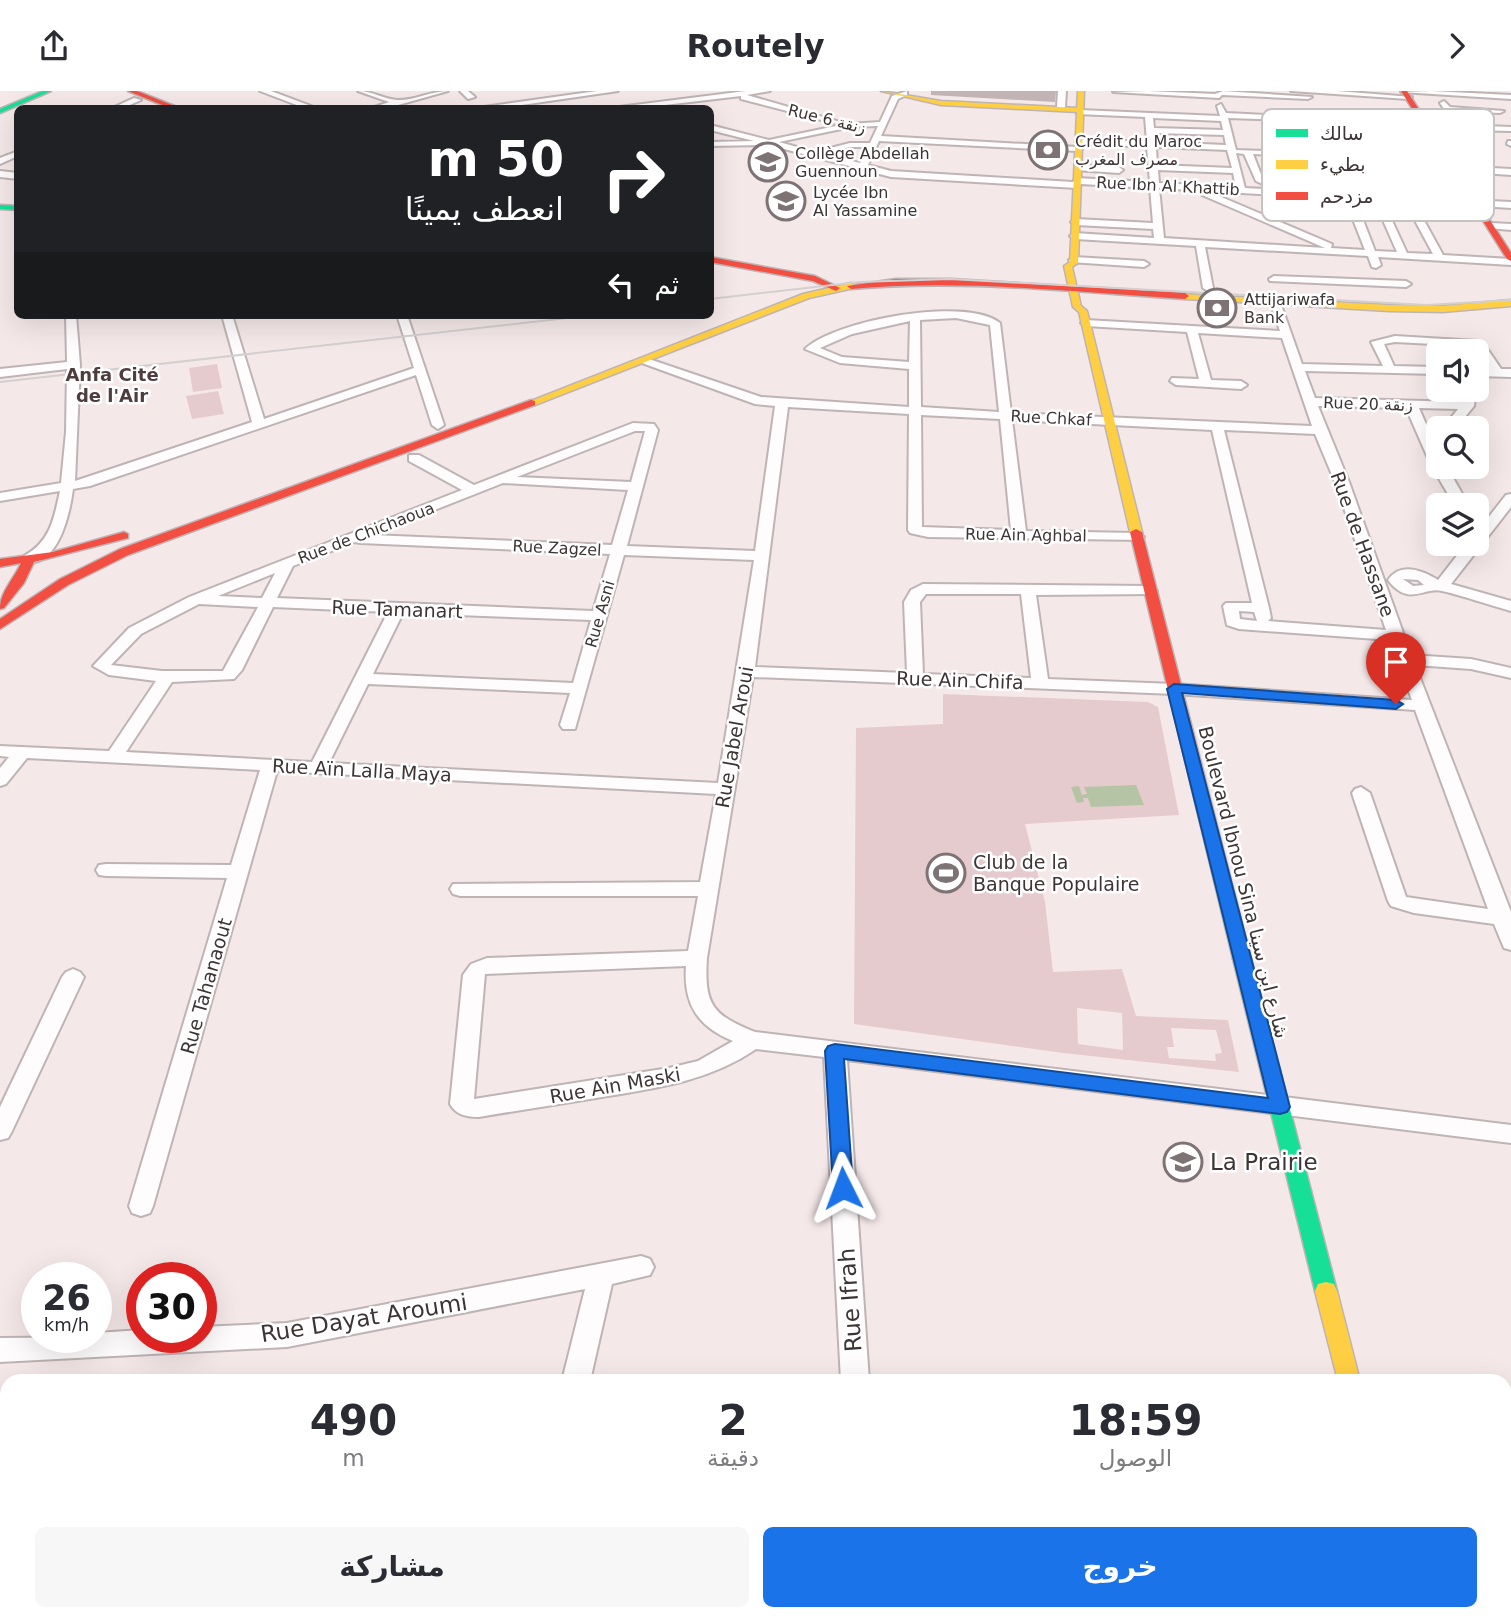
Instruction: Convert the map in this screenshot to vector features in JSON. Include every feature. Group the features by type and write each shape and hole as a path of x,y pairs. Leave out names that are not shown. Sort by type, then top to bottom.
{"main road":[{"path":"0,103 29,91"},
{"path":"14,105 48,91"},
{"path":"114,91 166,105"},
{"path":"896,92 927,95 947,102 1062,99 1082,104"},
{"path":"896,92 941,103 1082,104"},
{"path":"134,95 153,105"},
{"path":"1077,285 1068,266 1074,261 1082,104"},
{"path":"1488,221 1511,261"},
{"path":"714,261 819,286"},
{"path":"714,268 819,286 901,281 1208,288 1421,300 1511,293"},
{"path":"0,623 48,563 819,286 887,273 936,273 1077,285 1109,292 1276,291 1417,309 1511,303"},
{"name":"Boulevard Ibnou Sina شارع ابن سينا","path":"1077,285 1077,307 1085,313 1149,591 1347,1374"},
{"path":"0,623 64,582 124,552 646,361 819,286"},
{"path":"1085,313 1109,292"},
{"path":"0,563 26,566 124,552"},
{"path":"0,577 26,566"},
{"path":"0,605 26,566"}],"street":[{"path":"264,91 304,105"},
{"path":"389,105 444,91"},
{"path":"573,91 633,105 766,91"},
{"path":"505,105 614,91"},
{"path":"1295,91 1317,109"},
{"path":"368,92 404,105"},
{"path":"863,167 896,92"},
{"path":"1117,93 1132,98 1172,93 1189,95 1223,105 1262,112"},
{"path":"1172,93 1175,117"},
{"path":"1345,109 1355,94"},
{"path":"1355,94 1415,109 1446,106 1498,108 1511,123"},
{"path":"1355,94 1364,109"},
{"path":"119,105 134,95"},
{"name":"Rue 6 زنقة","path":"735,95 851,125"},
{"path":"1415,109 1511,97"},
{"path":"1082,104 1124,114 1175,117 1223,105 1262,112"},
{"path":"1223,105 1262,112"},
{"path":"1223,105 1250,120 1262,119"},
{"path":"1223,105 1231,155 1241,190"},
{"path":"1446,106 1469,109"},
{"path":"1488,109 1511,106"},
{"path":"1124,114 1122,148 1132,171"},
{"path":"1149,115 1159,241"},
{"path":"714,144 765,143 851,125 878,135 1122,148"},
{"path":"714,128 811,155 908,176 1077,178 1122,148 1152,137 1231,155"},
{"path":"811,155 878,135"},
{"path":"1152,137 1231,155"},
{"path":"737,143 747,138"},
{"path":"1143,171 1155,166 1261,152 1257,142"},
{"path":"1249,154 1259,181 1262,182"},
{"path":"1155,166 1231,155"},
{"name":"Rue Ibn Al Khattib","path":"1077,178 1262,191"},
{"path":"1191,188 1262,217"},
{"path":"1236,206 1262,202"},
{"path":"1271,221 1342,252"},
{"path":"1366,221 1372,229 1373,254 1381,283"},
{"path":"1389,221 1404,256"},
{"path":"1426,221 1446,258"},
{"path":"1075,229 1159,226"},
{"path":"1491,226 1511,227"},
{"path":"1075,229 1143,240 1200,243 1269,256 1311,258 1342,252 1511,261"},
{"path":"1372,229 1393,230"},
{"path":"1074,261 1144,264 1143,240"},
{"path":"1200,243 1208,288"},
{"name":"Rue de Hassane","path":"1269,256 1285,335 1506,919 1511,943"},
{"path":"1311,258 1317,279"},
{"path":"1276,291 1317,279 1406,284"},
{"path":"1085,313 1192,330 1285,335"},
{"path":"915,317 915,530"},
{"path":"915,366 840,360 815,353 811,349 859,328 888,320 978,317 995,323 1019,534"},
{"path":"26,566 48,563 67,488 74,365 71,319"},
{"path":"228,319 259,424"},
{"path":"403,319 438,425"},
{"path":"859,328 915,331"},
{"path":"1192,330 1206,383"},
{"path":"1390,369 1377,342 1407,339 1474,343 1482,349 1497,373"},
{"path":"661,355 770,395 782,403"},
{"name":"Rue Chkaf","path":"646,361 759,401 1109,422 1320,430"},
{"path":"0,373 74,365"},
{"path":"1297,367 1426,370"},
{"path":"0,497 67,488 420,370"},
{"path":"1489,373 1511,373"},
{"path":"1176,381 1241,385"},
{"name":"Rue 20 زنقة","path":"1310,402 1468,406"},
{"path":"1459,416 1469,402"},
{"name":"Rue Jabel Aroui","path":"782,403 746,673 697,958 694,986 699,1005 705,1014 716,1024 752,1040 1511,1134"},
{"path":"1410,405 1426,429"},
{"name":"Rue de Chichaoua","path":"101,666 135,631 194,600 632,427 646,425"},
{"name":"Rue Asni","path":"569,725 652,430 646,425"},
{"path":"1217,426 1263,617"},
{"path":"414,458 473,490"},
{"path":"499,481 636,487"},
{"path":"1489,517 1511,498"},
{"name":"Rue Ain Aghbal","path":"915,530 928,533 1137,537"},
{"name":"Rue Zagzel","path":"352,539 761,556"},
{"path":"1376,580 1395,580 1404,588 1420,591 1437,584 1464,556"},
{"path":"101,666 112,671 166,676 228,676 234,670 287,564"},
{"path":"1437,584 1511,606"},
{"path":"915,679 912,602 916,593 931,588 1149,591"},
{"path":"1028,590 1040,683"},
{"name":"Rue Tamanart","path":"194,600 600,616"},
{"path":"318,768 397,610"},
{"path":"1231,615 1397,636"},
{"path":"1406,659 1471,664 1511,673"},
{"name":"Rue Ain Chifa","path":"746,673 1174,689"},
{"path":"114,757 166,676"},
{"path":"363,679 580,688"},
{"path":"1174,689 1424,706"},
{"name":"Rue Aïn Lalla Maya","path":"0,751 725,789"},
{"path":"0,781 21,753"},
{"name":"Rue Tahanaout","path":"141,1206 270,765"},
{"path":"1361,793 1398,901 1414,906 1506,919"},
{"path":"106,870 240,871"},
{"path":"460,889 708,888"},
{"name":"Rue Ain Maski","path":"697,958 487,965 478,969 474,975 462,1104 470,1108 669,1077 724,1059 752,1040"},
{"path":"0,1131 73,978"},
{"name":"Rue Ifrah","path":"835,1051 855,1374"},
{"name":"Rue Dayat Aroumi","path":"0,1350 287,1335 641,1267"},
{"path":"578,1374 601,1276"}],"shaded area":[{"path":"217,364 222,388 193,392 189,368"},
{"path":"218,391 224,414 192,419 186,396"},
{"name":"Club de la Banque Populaire","path":"943,694 1148,702 1158,707 1179,815 1025,824 1045,902 1053,972 1122,969 1136,1016 1228,1020 1239,1072 1063,1053 854,1024 856,728 943,724","holes":["1077,1008 1122,1013 1123,1050 1078,1044","1171,1028 1216,1030 1222,1053 1215,1054 1216,1061 1169,1058 1167,1047 1174,1047"]},
{"path":"1136,785 1144,805 1091,807 1088,798 1077,803 1071,787 1079,786 1082,795 1087,794 1084,787"}],"tram line":[{"path":"714,299 859,282 950,279 1427,305 1511,300"},
{"path":"0,382 559,319"}],"traffic: fast":[{"path":"14,105 48,91"},
{"path":"0,111 14,105"},
{"path":"0,207 14,208"},
{"path":"1242,959 1326,1291"}],"traffic: slow":[{"path":"884,91 941,103 1080,110"},
{"path":"1081,91 1074,263 1068,266 1077,307 1083,311 1136,532"},
{"path":"531,403 806,296 851,286"},
{"path":"1185,296 1389,308 1443,309 1511,303"},
{"path":"1326,1291 1347,1374"}],"traffic: jam":[{"path":"131,91 168,105"},
{"path":"1404,91 1415,109"},
{"path":"1487,221 1511,259"},
{"path":"714,260 815,279 836,288"},
{"path":"851,286 896,282 951,282 1185,296"},
{"path":"0,625 64,582 124,552 531,403"},
{"path":"1136,532 1242,959"},
{"path":"0,563 54,555 124,536"},
{"path":"0,605 18,583 29,559"}],"place":[{"name":"Crédit du Maroc مصرف المغرب","path":"1048,150"},
{"name":"Collège Abdellah Guennoun","path":"768,162"},
{"name":"Lycée Ibn Al Yassamine","path":"786,201"},
{"name":"Attijariwafa Bank","path":"1217,308"},
{"name":"Club de la Banque Populaire","path":"946,873"},
{"name":"La Prairie","path":"1183,1162"}],"district":[{"name":"Anfa Cité de l'Air","path":"112,384"}],"route":[{"path":"843,1188 835,1051 1280,1107 1174,689 1396,704"}]}
